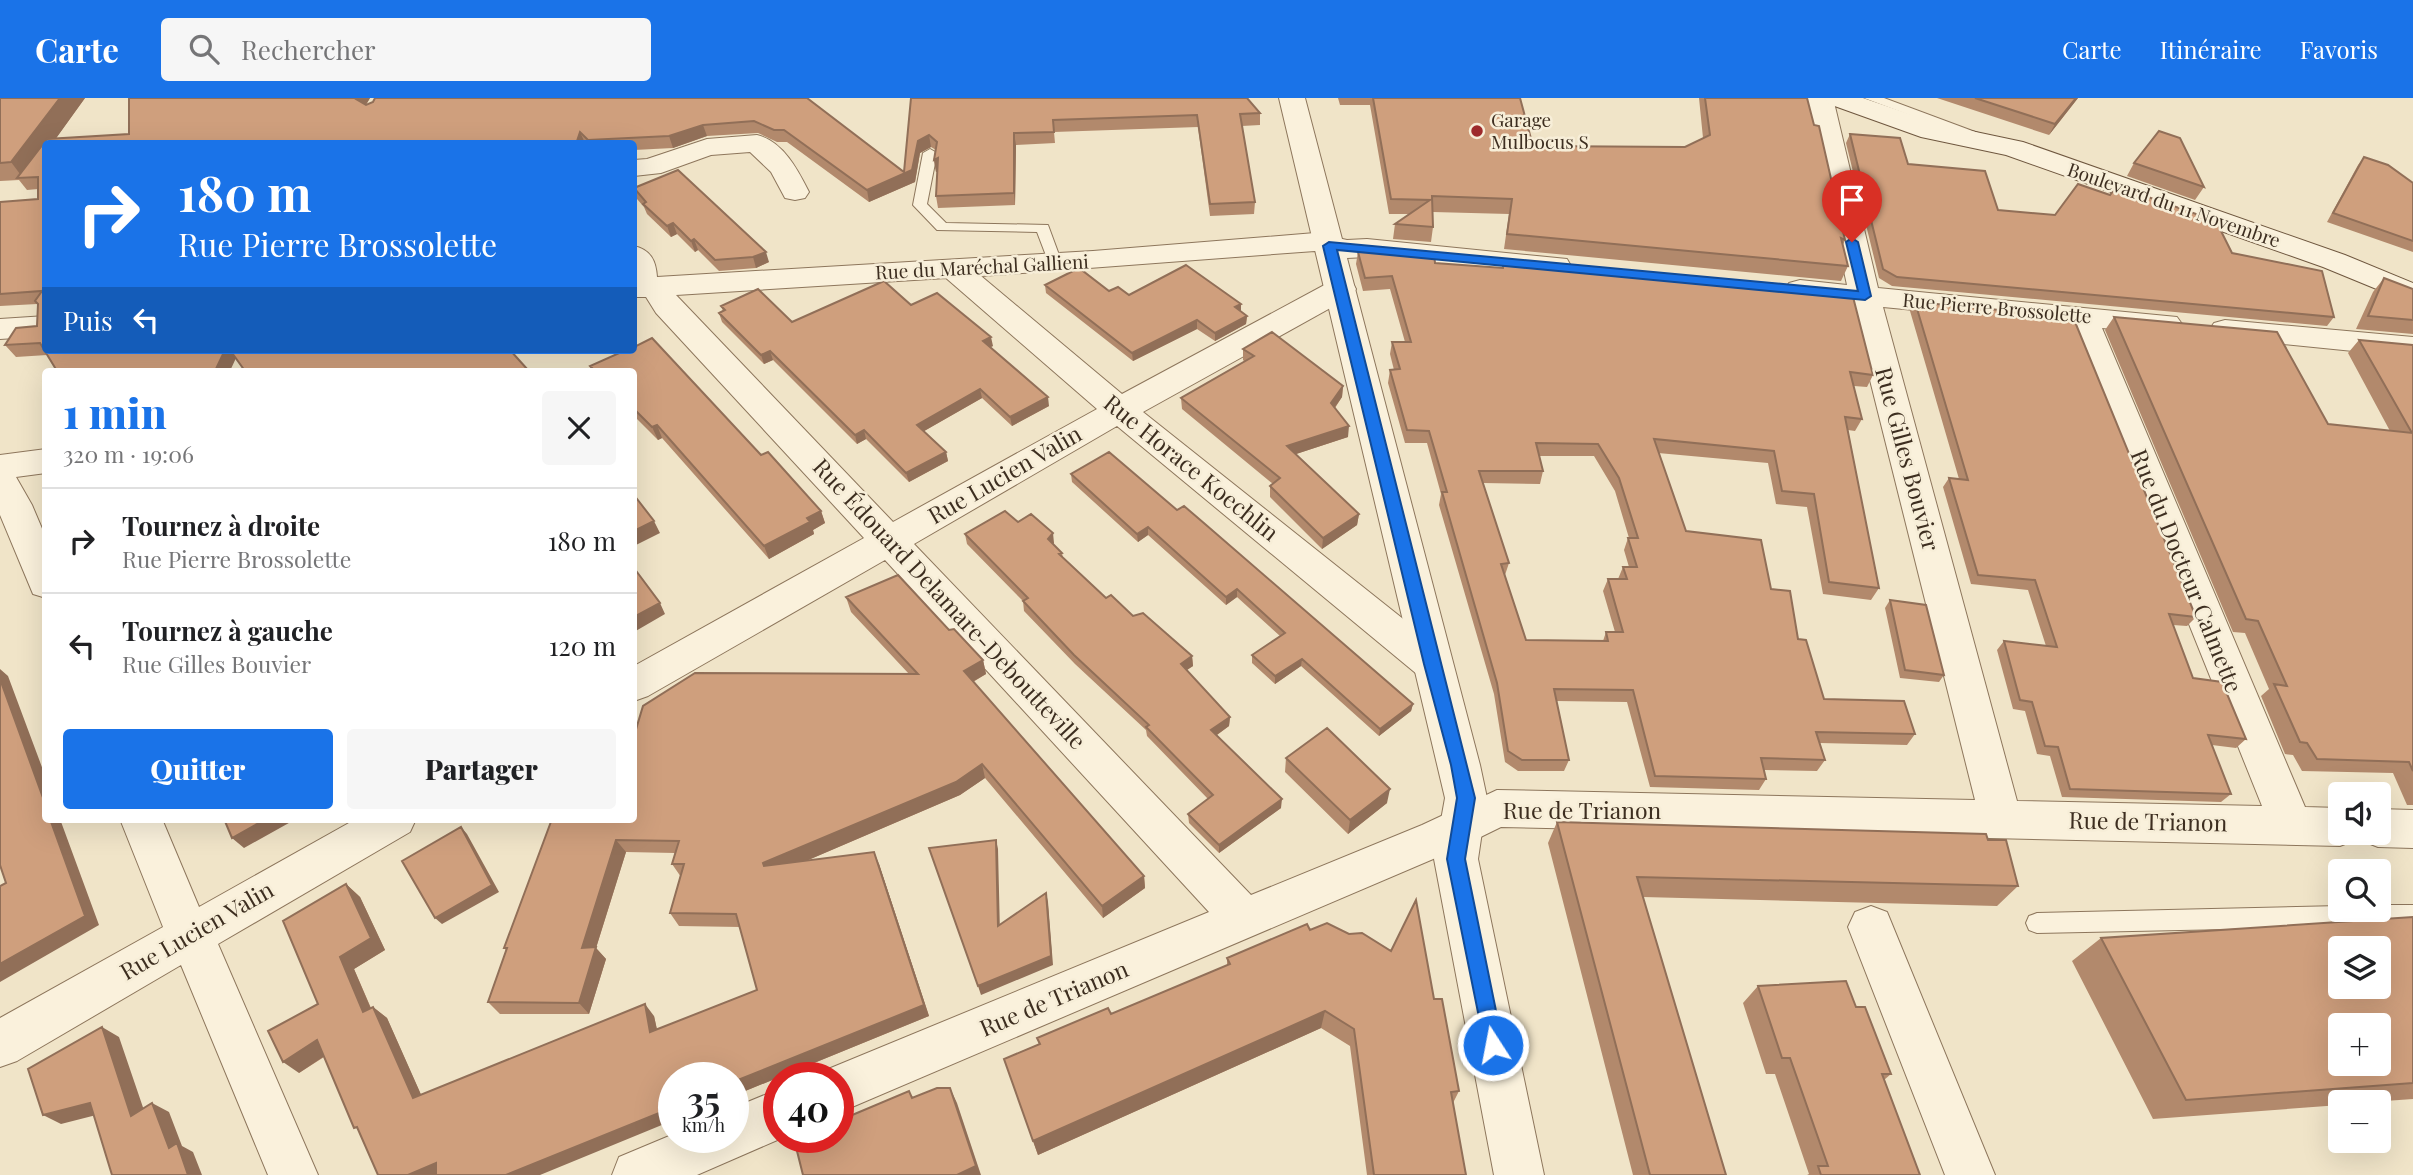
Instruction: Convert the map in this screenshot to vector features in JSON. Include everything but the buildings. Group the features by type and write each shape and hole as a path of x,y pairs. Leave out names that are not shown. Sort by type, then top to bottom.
{"street":[{"path":"1292,98 1466,798 1456,859 1519,1175"},
{"name":"Rue Gilles Bouvier","path":"1820,98 1819,106 1865,296 2001,819"},
{"name":"Boulevard du 11 Novembre","path":"1838,98 1931,131 2013,148 2334,261 2413,294"},
{"name":"Boulevard du 11 Novembre","path":"1904,98 1944,112 2013,148"},
{"path":"637,168 651,167 707,147 757,143 783,168 796,192"},
{"name":"Rue du Maréchal Gallieni","path":"643,287 954,270 1301,243 1329,246"},
{"path":"1329,246 1589,269"},
{"path":"637,259 642,265 643,287"},
{"name":"Boulevard du 11 Novembre","path":"2334,261 2413,276"},
{"name":"Rue Horace Koechlin","path":"954,270 1120,410 1432,664"},
{"name":"Rue Édouard Delamare-Deboutteville","path":"643,287 667,306 1245,919"},
{"name":"Rue Pierre Brossolette","path":"1768,287 2413,347"},
{"name":"Rue Lucien Valin","path":"637,683 1120,410 1341,289"},
{"name":"Rue du Docteur Calmette","path":"2081,316 2291,826"},
{"path":"0,329 42,326"},
{"path":"0,467 42,462"},
{"path":"0,480 14,505 42,574"},
{"name":"Rue de Trianon","path":"854,1082 1245,919 1497,808 2328,827"},
{"path":"143,823 293,1175"},
{"name":"Rue Lucien Valin","path":"0,1044 388,823"},
{"path":"2391,829 2413,830"},
{"path":"1871,927 1970,1175"},
{"path":"637,1175 689,1153"}],"lane":[{"path":"1871,98 2013,148"},
{"path":"930,153 920,205 942,227 1043,228 1055,263"},
{"path":"2037,923 2413,915"}],"place":[{"name":"Garage Mulbocus S","path":"1477,131"}],"route":[{"path":"1493,1045 1456,859 1466,798 1329,246 1865,296 1852,242"}]}
